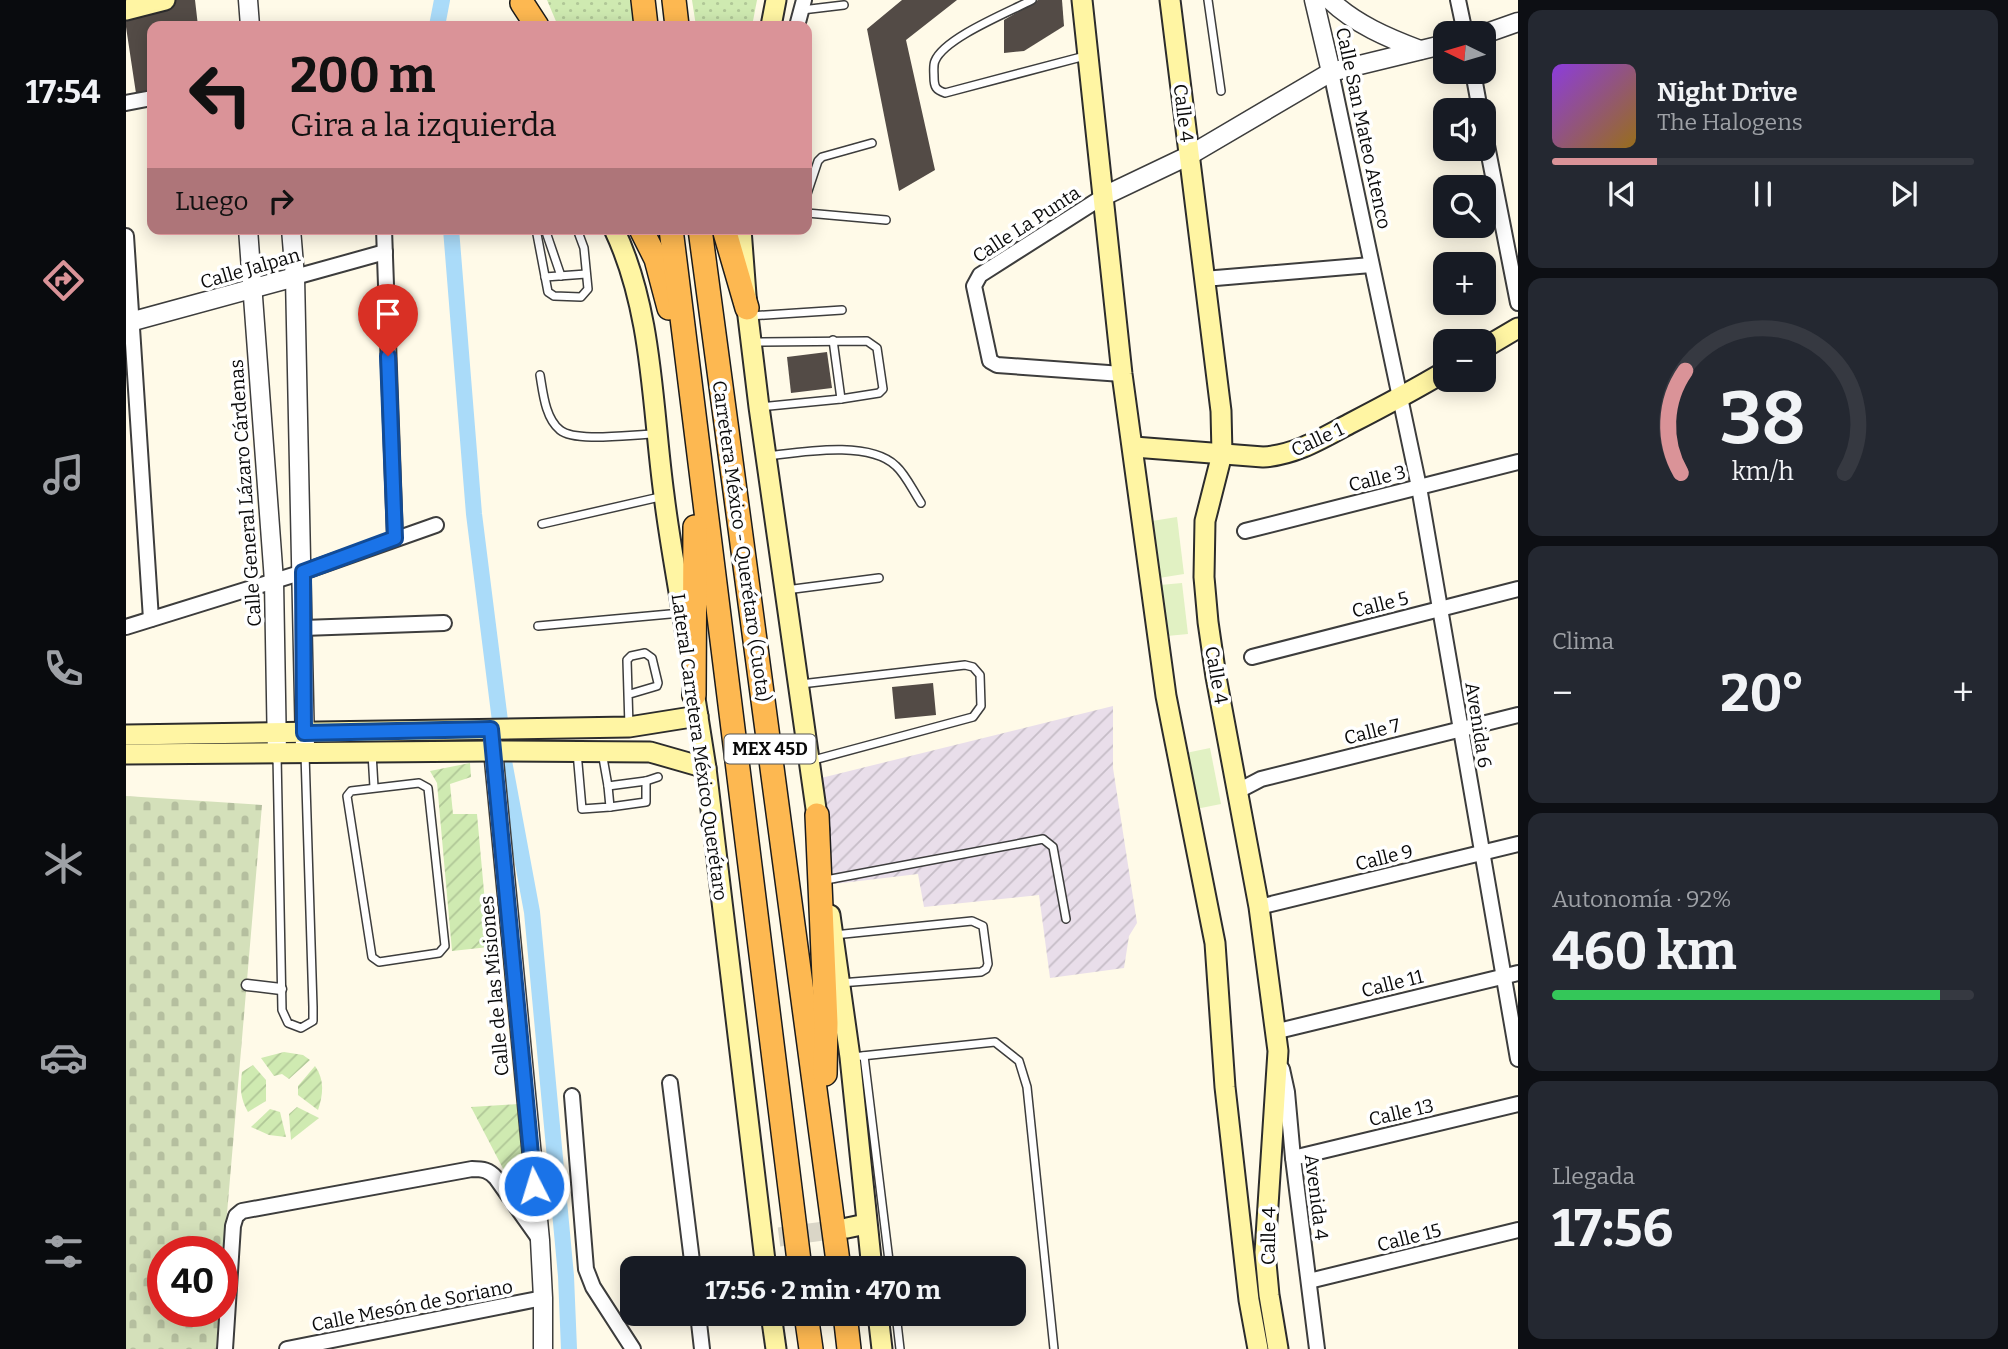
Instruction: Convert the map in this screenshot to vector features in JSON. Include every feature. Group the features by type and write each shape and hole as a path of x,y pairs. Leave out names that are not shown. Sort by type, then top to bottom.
{"highway":[{"path":"643,0 645,21"},
{"path":"674,0 676,21"},
{"path":"520,1 534,21"},
{"path":"644,235 656,259 689,379"},
{"name":"Carretera México - Querétaro (Cuota)","path":"672,235 798,1256"},
{"name":"Carretera México - Querétaro (Cuota)","path":"701,235 837,1256"},
{"path":"738,235 747,312"},
{"path":"695,433 696,706"},
{"path":"817,815 826,1023 823,1147"},
{"path":"807,1326 810,1349"},
{"path":"846,1326 849,1349"}],"main road":[{"path":"126,10 165,0"},
{"path":"772,21 776,0"},
{"name":"Calle 4","path":"1082,0 1122,374 1166,696 1215,943 1225,1087 1249,1300 1258,1349"},
{"name":"Calle 4","path":"1170,0 1221,411 1222,454 1205,521 1204,578 1208,622 1259,907 1276,1041 1265,1252 1278,1349"},
{"path":"520,1 528,21"},
{"name":"Lateral Carretera México Querétaro","path":"616,235 631,271 646,341 664,496 706,768 771,1239 768,1256"},
{"path":"747,312 840,984 857,1056 863,1115 856,1226 867,1256"},
{"path":"1496,341 1518,328"},
{"name":"Calle 1","path":"1134,447 1263,457 1282,456 1301,449 1433,379"},
{"path":"126,735 629,727 696,706"},
{"path":"126,754 650,752 706,768"},
{"path":"773,1326 776,1349"},
{"path":"880,1326 883,1349"}],"street":[{"path":"248,0 250,21"},
{"name":"Calle San Mateo Atenco","path":"1314,0 1400,398"},
{"path":"1330,0 1360,23 1420,50"},
{"path":"1458,0 1462,21"},
{"path":"1496,30 1518,22"},
{"path":"1104,197 1190,155 1331,72 1433,47"},
{"path":"126,103 147,100"},
{"path":"1490,161 1518,303"},
{"name":"Calle La Punta","path":"1104,197 980,275 974,286 990,361 997,365 1122,374"},
{"name":"Calle General Lázaro Cárdenas","path":"248,235 274,581 277,754"},
{"path":"292,235 303,572 305,754"},
{"path":"384,235 395,538"},
{"path":"126,236 129,323 151,619"},
{"name":"Calle Jalpan","path":"129,323 385,252"},
{"path":"1204,279 1371,265"},
{"name":"Avenida 6","path":"1400,398 1441,608 1481,852 1511,975 1518,1059"},
{"name":"Calle 3","path":"1245,531 1518,462"},
{"path":"126,627 303,572 436,525"},
{"name":"Calle 5","path":"1252,657 1518,589"},
{"path":"303,628 444,623"},
{"name":"Calle 7","path":"1238,791 1261,779 1518,715"},
{"name":"Calle de las Misiones","path":"491,729 540,1240 543,1349"},
{"name":"Calle 9","path":"1259,907 1518,844"},
{"name":"Calle 11","path":"1276,1041 1511,975"},
{"path":"247,985 281,989"},
{"name":"Avenida 4","path":"1276,1041 1287,1092 1317,1349"},
{"path":"670,1083 691,1256"},
{"path":"572,1096 586,1269 593,1287 633,1349"},
{"name":"Calle 13","path":"1293,1158 1518,1104"},
{"path":"225,1349 233,1226 236,1216 242,1211 478,1169 491,1172 540,1240"},
{"name":"Calle 15","path":"1309,1281 1518,1230"},
{"name":"Calle Mesón de Soriano","path":"287,1349 543,1298"},
{"path":"699,1326 702,1349"}],"lane":[{"path":"1032,0 968,32 943,49 934,62 934,85 938,90 945,93 1088,55"},
{"path":"1208,0 1221,91"},
{"path":"803,5 844,5"},
{"path":"812,179 822,157 872,143"},
{"path":"812,213 886,220"},
{"path":"537,235 550,295 580,297 587,289 584,248 579,235"},
{"path":"547,235 561,276"},
{"path":"545,277 586,274"},
{"path":"747,312 842,310"},
{"path":"833,340 841,399"},
{"path":"751,342 867,341 877,348 883,388 879,393 841,399 759,407"},
{"path":"540,375 546,406 558,429 570,437 657,434"},
{"path":"767,456 804,451 856,450 876,453 897,466 920,502"},
{"path":"542,524 664,496"},
{"path":"786,590 879,578"},
{"path":"538,626 683,613"},
{"path":"629,727 627,660 631,656 645,653 652,658 657,686 630,694"},
{"path":"799,684 965,665 973,667 980,675 981,706 973,717 809,761"},
{"path":"577,751 581,808 584,810 646,802 646,782"},
{"path":"602,751 610,807"},
{"path":"372,752 374,787"},
{"path":"277,754 282,1010 288,1023 301,1028 313,1021 305,754"},
{"path":"608,786 646,782 658,777"},
{"path":"419,783 428,788 444,946 439,953 379,962 372,957 346,801 351,791 374,787 419,783"},
{"path":"825,880 1043,839 1053,847 1066,919"},
{"path":"833,935 972,921 983,926 988,964 981,972 840,984"},
{"path":"857,1056 995,1042 1019,1061 1027,1087 1054,1349"},
{"path":"863,1115 889,1256"},
{"path":"897,1326 900,1349"}],"shaded area":[{"path":"1113,706 1113,768 1137,923 1129,936 1124,968 1050,978 1039,895 924,907 918,874 834,884 821,778"}],"green space":[{"path":"547,0 630,0 632,21 556,21"},
{"path":"692,0 757,0 753,21 695,21"},
{"path":"1177,517 1184,574 1159,578 1152,521"},
{"path":"1182,583 1188,634 1167,636 1160,585"},
{"path":"1210,748 1221,804 1191,810 1181,754"},
{"path":"470,763 471,777 450,784 453,814 477,814 489,947 452,951 437,783 430,771"},
{"path":"126,796 262,805 225,1236 147,1236 147,1327 218,1327 216,1349 126,1349"},
{"path":"284,1052 303,1055 310,1060 289,1079 282,1074 274,1076 261,1058"},
{"path":"253,1065 266,1080 266,1101 248,1112 242,1097 241,1078 242,1072"},
{"path":"315,1066 322,1088 318,1110 298,1095 298,1086"},
{"path":"518,1104 529,1202 521,1203 471,1107"},
{"path":"297,1107 319,1118 291,1140 289,1114"},
{"path":"270,1109 280,1112 286,1137 269,1135 251,1127"}],"building":[{"path":"170,0 195,0 197,21 147,21 147,98 137,100 126,27 126,11"},
{"path":"902,0 957,0 906,40 935,170 899,191 867,29"},
{"path":"1038,0 1062,0 1064,26 1024,51 1004,53 1004,20"},
{"path":"827,352 832,388 791,393 787,357"},
{"path":"933,683 936,715 895,719 892,687"}],"waterway":[{"path":"438,21 442,0"},
{"path":"451,235 474,514 500,721"},
{"path":"504,761 532,912 566,1276 569,1349"}],"tunnel":[{"path":"779,1237 847,1228"}],"route":[{"path":"388,356 395,538 303,572 304,733 491,729 534,1186"}]}
